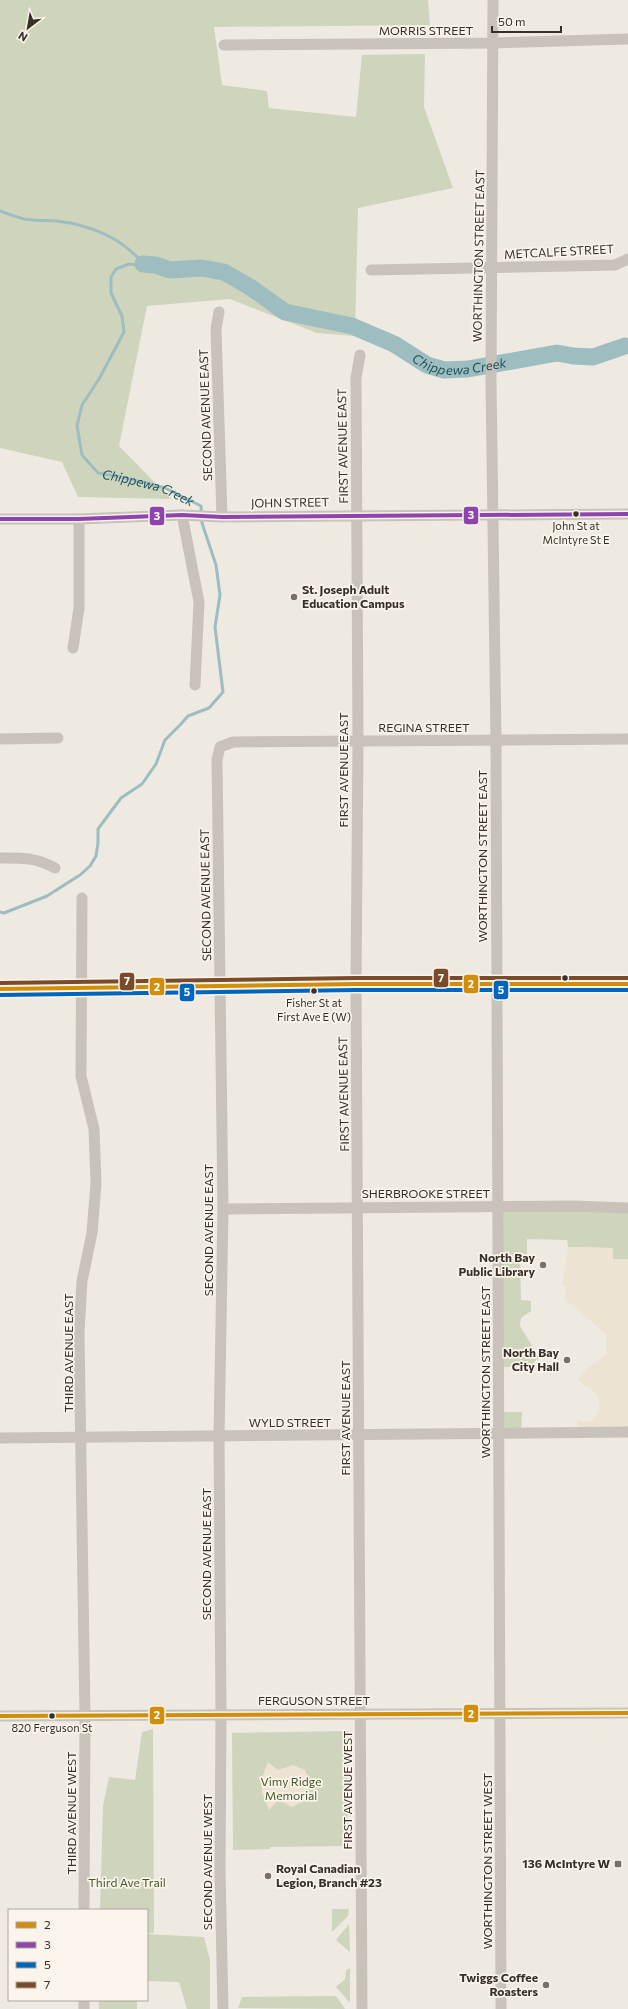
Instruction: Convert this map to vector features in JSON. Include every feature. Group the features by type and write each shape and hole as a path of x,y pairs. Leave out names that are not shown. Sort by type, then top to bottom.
{"main road":[{"path":"0,989 356,984 628,984"}],"street":[{"name":"WORTHINGTON STREET EAST","path":"493,0 493,268 491,381 496,741 497,1206 501,1713"},
{"name":"MORRIS STREET","path":"224,45 494,44 628,39"},
{"name":"METCALFE STREET","path":"371,270 615,265 628,259"},
{"name":"SECOND AVENUE EAST","path":"219,312 216,329 220,517"},
{"name":"FIRST AVENUE EAST","path":"360,355 356,378 358,741 356,984 360,1714"},
{"name":"JOHN STREET","path":"0,519 79,519 182,515 220,517 628,514"},
{"path":"182,515 199,602 195,685"},
{"path":"73,648 79,608 79,519"},
{"path":"0,739 58,738"},
{"name":"REGINA STREET","path":"220,746 233,742 628,739"},
{"name":"SECOND AVENUE EAST","path":"220,746 217,760 223,1209 219,1436 221,1715"},
{"path":"0,858 25,858 42,861 55,868"},
{"name":"THIRD AVENUE EAST","path":"82,898 81,1076 94,1128 96,1183 92,1233 82,1281 80,1333 85,1716"},
{"name":"SHERBROOKE STREET","path":"223,1209 497,1206 628,1208"},
{"name":"WYLD STREET","path":"0,1438 359,1436 628,1432"},
{"name":"WORTHINGTON STREET WEST","path":"501,1713 501,2009"},
{"name":"FERGUSON STREET","path":"0,1716 628,1713"},
{"name":"FIRST AVENUE WEST","path":"360,1714 362,2009"},
{"name":"SECOND AVENUE WEST","path":"221,1715 220,1872 223,2009"},
{"name":"THIRD AVENUE WEST","path":"84,1909 85,1716"}],"green space":[{"path":"0,0 428,0 430,25 214,27 222,85 267,91 269,108 356,117 362,55 425,54 424,107 453,188 358,208 355,336 317,333 230,299 147,306 119,446 171,499 78,497 62,462 0,448"},
{"path":"497,1206 628,1208 628,1259 613,1259 613,1248 568,1247 567,1240 527,1239 527,1254 520,1254 521,1300 531,1301 531,1311 521,1318 520,1326 539,1357 530,1367 498,1367"},
{"path":"499,1412 522,1412 521,1433 499,1433"},
{"name":"Third Ave Trail","path":"153,1729 154,1933 148,1933 148,1909 100,1909 103,1806 109,1777 135,1780 142,1732"},
{"name":"Vimy Ridge Memorial","path":"348,1731 348,1846 270,1847 270,1849 233,1850 232,1733"},
{"path":"332,1909 349,1909 348,1916 332,1932"},
{"path":"349,1924 350,1952 336,1940"},
{"path":"148,1934 204,1937 210,1960 210,2009 187,2009 179,1982 148,1981"},
{"path":"350,1968 350,2003 336,1987 345,1979 346,1970"},
{"path":"336,1996 345,2009 238,2008 242,1997"},
{"path":"99,2001 137,2001 137,2009 99,2009"}],"shaded area":[{"path":"568,1247 613,1248 613,1259 628,1259 628,1432 579,1432 577,1420 583,1422 592,1420 599,1411 599,1397 591,1388 584,1386 578,1379 589,1367 606,1355 606,1334 567,1301 565,1297 566,1287 562,1286"},
{"path":"268,1762 278,1770 293,1765 305,1770 310,1784 306,1800 292,1807 278,1800 269,1810 262,1793 261,1780"}],"waterway":[{"name":"Chippewa Creek","path":"0,211 24,219 69,223 105,234 126,247 143,264 129,264 116,269 111,277 111,293 122,316 124,332 99,379 82,405 77,426 82,455 98,473 126,478 165,488 201,506 202,523 216,565 220,595 215,627 223,692 209,708 188,716 165,740 156,764 142,784 121,798 98,829 96,856 90,866 80,875 47,896 4,913 0,912"},
{"name":"Chippewa Creek","path":"143,264 156,265 170,270 202,268 224,272 250,287 285,312 352,326 394,344 427,365 444,370 468,369 557,353 573,356 593,357 625,346"}],"transit line":[{"name":"3","path":"0,519 79,519 182,515 222,517 628,514"},
{"name":"7","path":"0,983 356,978 628,978"},
{"name":"2","path":"0,989 356,984 628,984"},
{"name":"5","path":"0,995 356,990 628,990"},
{"name":"2","path":"0,1716 628,1713"}],"place":[{"name":"John St at McIntyre St E","path":"576,514"},
{"name":"St. Joseph Adult Education Campus","path":"294,597"},
{"name":"Fisher St at First Ave E (W)","path":"314,991"},
{"name":"North Bay Public Library","path":"543,1265"},
{"name":"North Bay City Hall","path":"567,1360"},
{"name":"820 Ferguson St","path":"52,1716"},
{"name":"136 McIntyre W","path":"618,1864"},
{"name":"Royal Canadian Legion, Branch #23","path":"268,1876"},
{"name":"Twiggs Coffee Roasters","path":"546,1985"}]}
